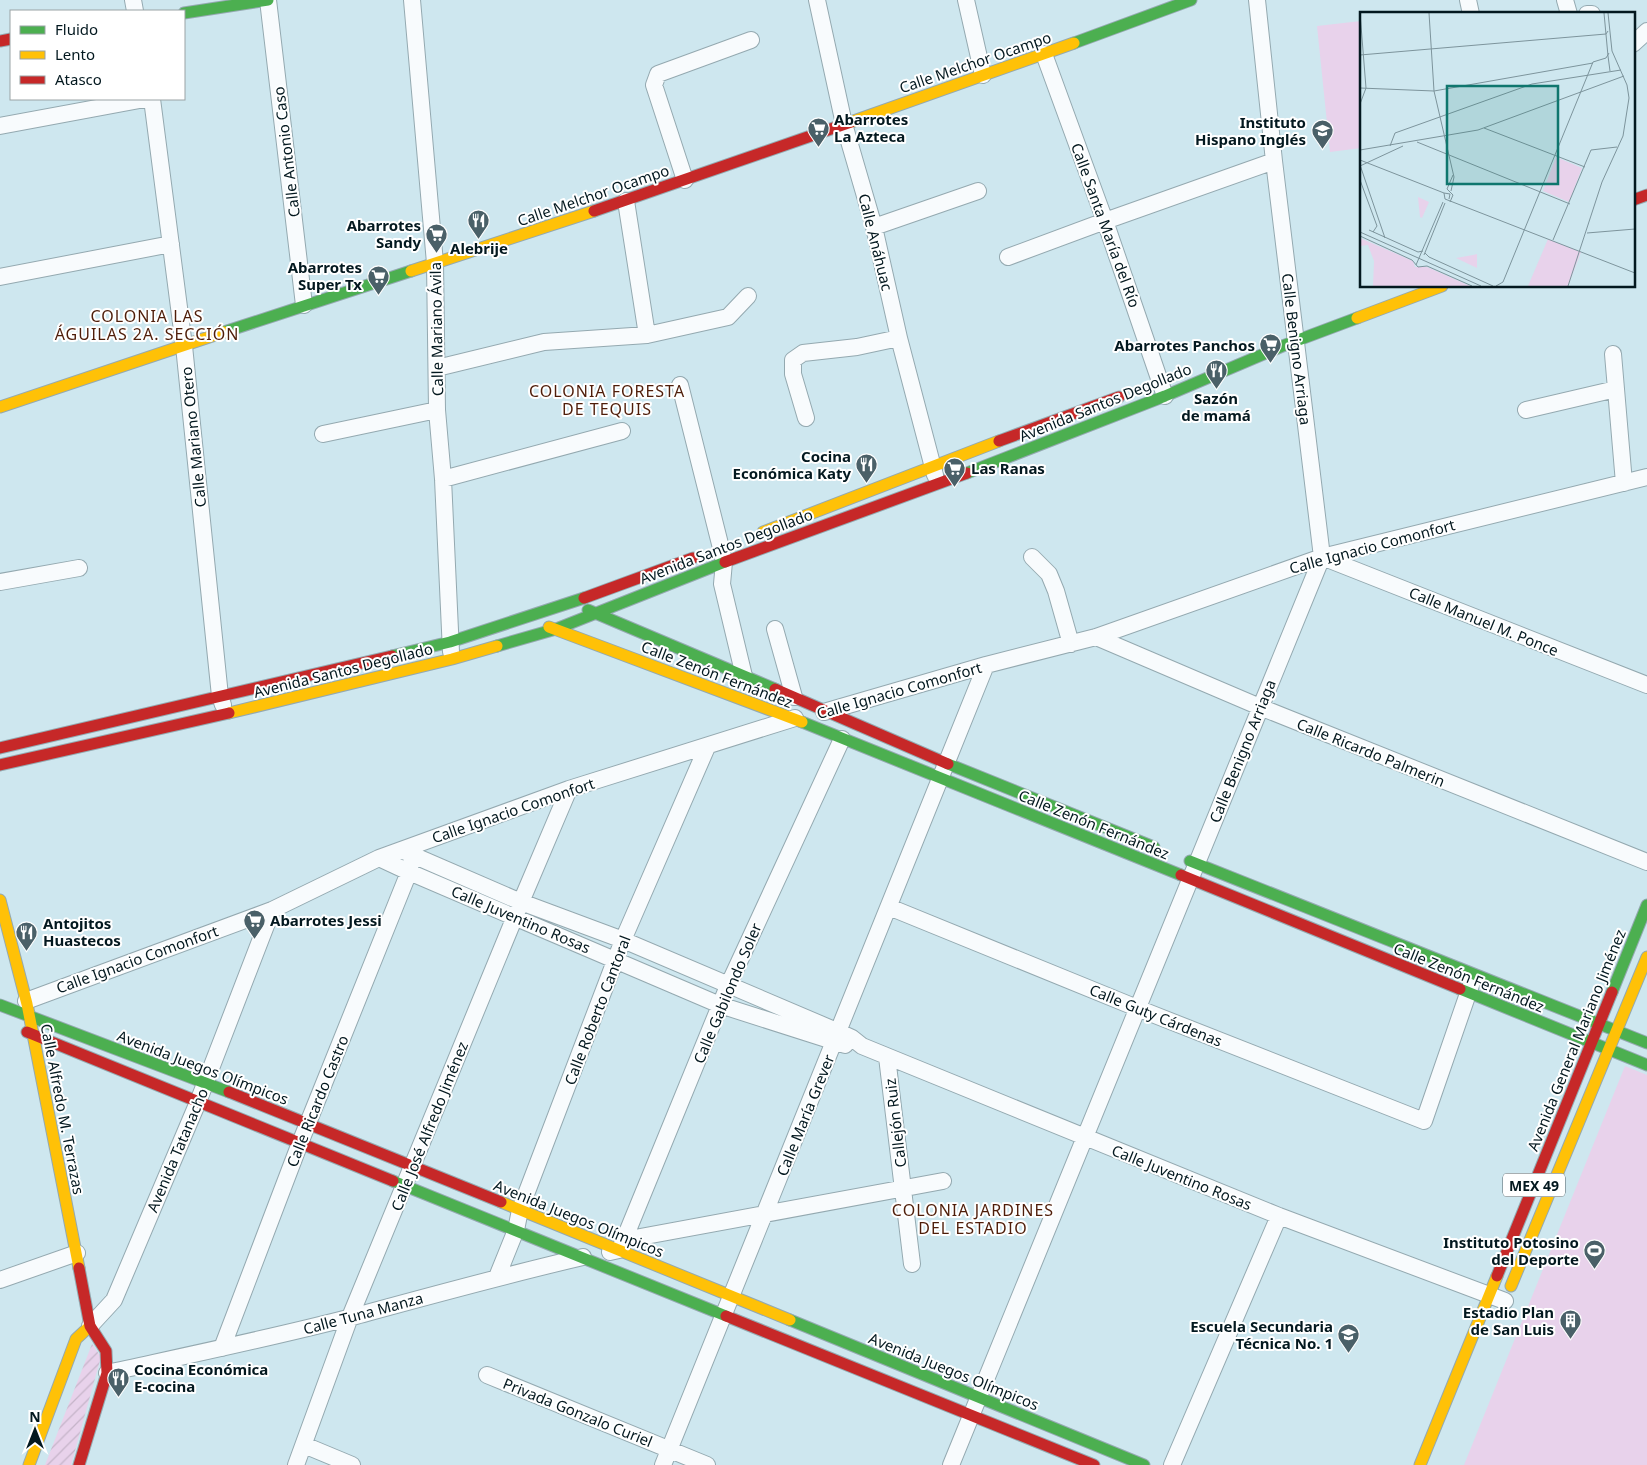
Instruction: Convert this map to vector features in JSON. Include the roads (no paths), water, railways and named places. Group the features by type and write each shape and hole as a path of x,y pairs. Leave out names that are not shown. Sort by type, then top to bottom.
{"street":[{"path":"185,13 268,0"},
{"name":"Calle Antonio Caso","path":"268,0 304,305"},
{"name":"Calle Mariano Ávila","path":"412,0 435,263 437,410 443,479 452,659"},
{"name":"Calle Anáhuac","path":"817,0 844,124 874,227 899,338 938,484"},
{"path":"966,0 983,76"},
{"name":"Calle Melchor Ocampo","path":"0,406 626,201 983,76 1191,0"},
{"name":"Calle Benigno Arriaga","path":"951,1465 1322,557 1296,330 1274,161 1257,0"},
{"path":"1634,43 1647,32"},
{"path":"685,180 654,85 658,74 751,40"},
{"name":"Calle Santa María del Río","path":"1044,54 1162,385"},
{"path":"0,126 140,100"},
{"name":"Calle Mariano Otero","path":"152,100 184,346 220,696 227,714"},
{"path":"1008,257 1274,161"},
{"path":"874,227 978,191"},
{"path":"1634,200 1647,194"},
{"path":"626,201 647,335"},
{"path":"0,277 171,244"},
{"name":"Avenida Santos Degollado","path":"0,748 450,642 527,618 717,552 938,484 1162,385 1296,330 1435,288"},
{"path":"437,368 544,342 647,335 728,317 748,296"},
{"path":"806,418 793,374 793,360 803,353 857,347 899,338"},
{"path":"1613,354 1624,483"},
{"path":"680,385 717,552 722,584 744,676"},
{"path":"1526,410 1616,389"},
{"name":"Avenida Santos Degollado","path":"748,537 932,466 1134,392"},
{"path":"324,434 437,410"},
{"path":"443,479 622,431"},
{"name":"Calle Ignacio Comonfort","path":"28,1009 272,910 379,858 407,853 569,789 793,719 828,711 986,665 1096,637 1322,557 1647,478"},
{"name":"Avenida Santos Degollado","path":"0,765 227,714 452,659 556,630 595,613 717,552"},
{"path":"1032,557 1049,574 1056,591 1071,644"},
{"name":"Calle Manuel M. Ponce","path":"1322,557 1647,685"},
{"path":"0,582 79,568"},
{"name":"Calle Zenón Fernández","path":"571,603 828,711 947,764 1173,855 1193,871 1469,994 1647,1065"},
{"name":"Calle Zenón Fernández","path":"527,618 793,719 940,779 1474,975 1647,1043"},
{"path":"775,630 794,697"},
{"name":"Calle Ricardo Palmerin","path":"1096,637 1260,707 1647,862"},
{"name":"Calle María Grever","path":"666,1457 986,665"},
{"name":"Calle Gabilondo Soler","path":"622,1245 728,986 842,739"},
{"name":"Calle Roberto Cantoral","path":"497,1277 516,1230 520,1210 615,959 707,747"},
{"name":"Calle José Alfredo Jiménez","path":"296,1465 350,1317 569,789"},
{"name":"Calle Juventino Rosas","path":"407,853 615,959 720,1005 862,1046 1278,1216 1489,1295 1503,1306"},
{"name":"Calle Ricardo Castro","path":"222,1348 300,1143 409,872 407,853"},
{"name":"Calle Juventino Rosas","path":"379,858 409,872 518,909 623,940 728,986 836,1037"},
{"name":"Calle Alfredo M. Terrazas","path":"0,900 28,1009 90,1326"},
{"name":"Avenida General Mariano Jiménez","path":"1420,1465 1647,905"},
{"name":"Calle Guty Cárdenas","path":"889,907 1137,1008 1424,1121 1469,994"},
{"name":"Avenida Tatanacho","path":"29,1465 76,1339 114,1300 198,1102 272,910"},
{"name":"MEX 49","path":"1503,1306 1647,957"},
{"path":"1469,994 1474,975"},
{"name":"Avenida Juegos Olímpicos","path":"0,1005 28,1009 205,1083 520,1210 622,1245 732,1296 1144,1465"},
{"path":"16,1027 1094,1465"},
{"name":"Callejón Ruiz","path":"887,1057 912,1264"},
{"name":"Calle Tuna Manza","path":"107,1373 350,1317 497,1277 583,1257 622,1245 766,1213 943,1181"},
{"path":"1172,1465 1278,1216"},
{"path":"0,1280 77,1253"},
{"path":"78,1465 107,1373 106,1351 90,1326"},
{"name":"Privada Gonzalo Curiel","path":"487,1375 666,1457 707,1465"},
{"path":"304,1446 352,1465"}],"place":[{"name":"Abarrotes La Azteca","path":"818,147"},
{"name":"Instituto Hispano Inglés","path":"1322,150"},
{"name":"Alebrije","path":"479,239"},
{"name":"Abarrotes Sandy","path":"437,253"},
{"name":"Abarrotes Super Tx","path":"378,295"},
{"name":"Abarrotes Panchos","path":"1271,364"},
{"name":"Sazón de mamá","path":"1216,389"},
{"name":"Cocina Económica Katy","path":"867,484"},
{"name":"Las Ranas","path":"955,487"},
{"name":"Abarrotes Jessi","path":"254,939"},
{"name":"Antojitos Huastecos","path":"27,951"},
{"name":"Instituto Potosino del Deporte","path":"1595,1270"},
{"name":"Estadio Plan de San Luis","path":"1570,1340"},
{"name":"Escuela Secundaria Técnica No. 1","path":"1349,1354"},
{"name":"Cocina Económica E-cocina","path":"118,1397"}],"district":[{"name":"COLONIA LAS ÁGUILAS 2A. SECCIÓN","path":"147,325"},
{"name":"COLONIA FORESTA DE TEQUIS","path":"607,400"},
{"name":"COLONIA JARDINES DEL ESTADIO","path":"973,1219"}]}
